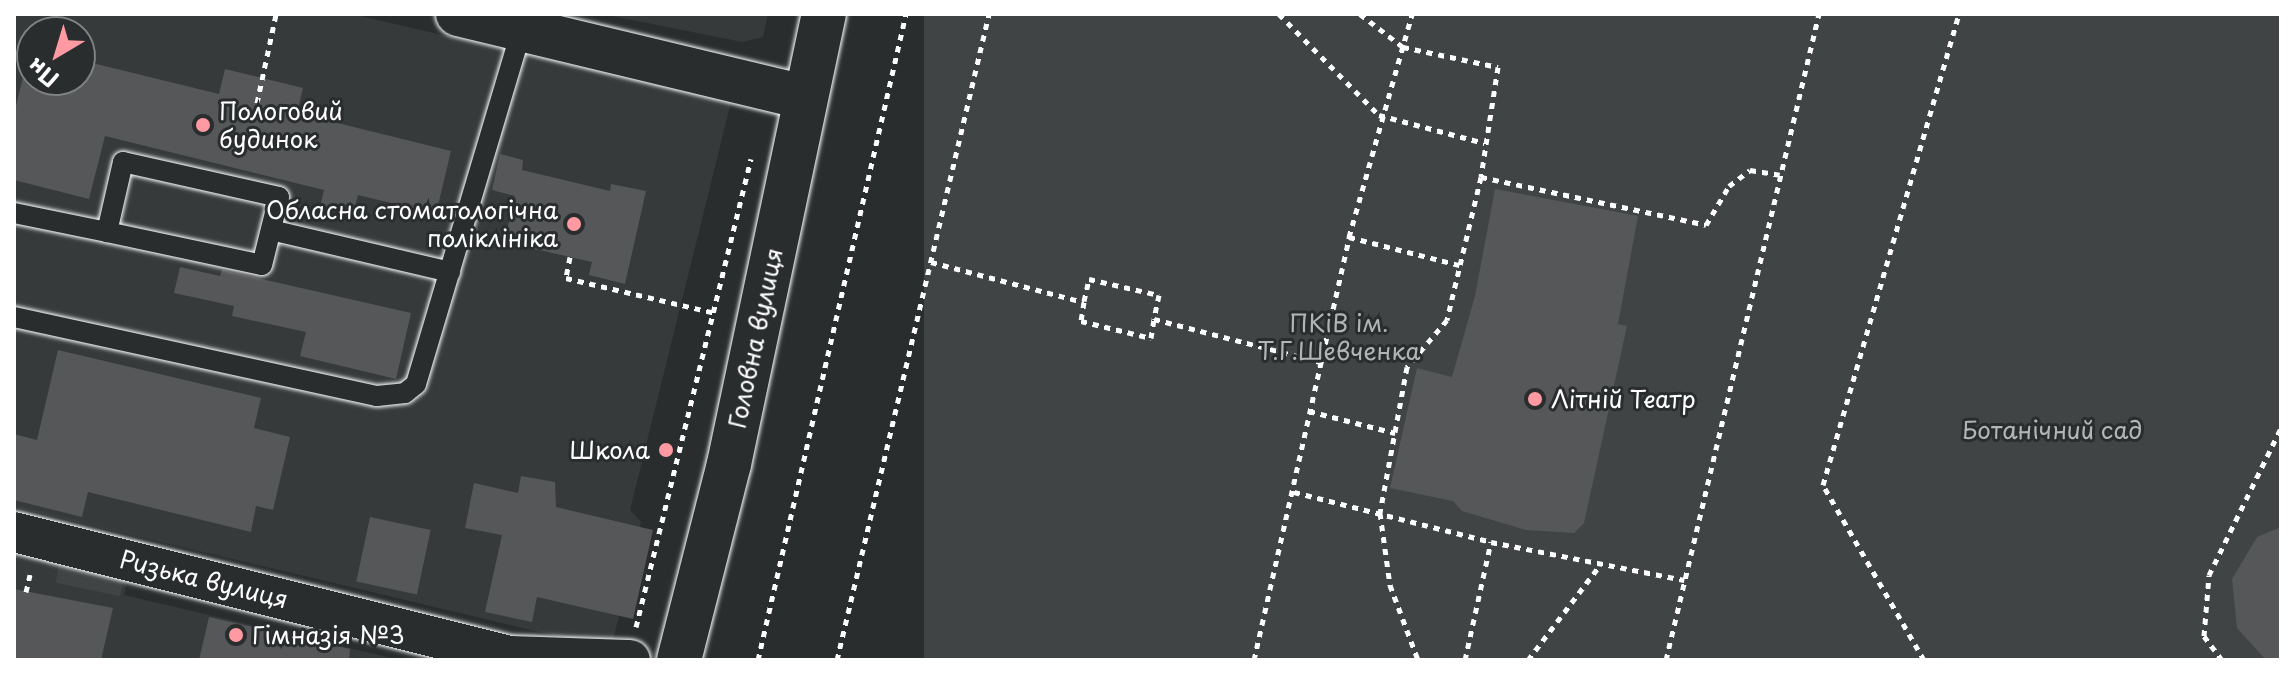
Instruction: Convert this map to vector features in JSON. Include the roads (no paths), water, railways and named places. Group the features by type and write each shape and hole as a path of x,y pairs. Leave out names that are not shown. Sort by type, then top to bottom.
{"main road":[{"path":"458,14 804,97"},
{"name":"Головна вулиця","path":"679,660 729,464 804,97 824,14"}],"street":[{"name":"Ризька вулиця","path":"14,532 509,656 629,660"}],"lane":[{"path":"14,317 377,396 405,393 416,384 522,29"},
{"path":"14,213 262,265 279,197 123,162 107,232"},
{"path":"271,230 450,272"}],"place":[{"name":"Пологовий будинок","path":"203,125"},
{"name":"Обласна стоматологічна поліклініка","path":"574,224"},
{"name":"Літній Театр","path":"1535,399"},
{"name":"Школа","path":"666,450"},
{"name":"Гімназія №3","path":"236,635"}],"park label":[{"name":"ПКіВ ім. Т.Г.Шевченка","path":"1339,337"},
{"name":"Ботанічний сад","path":"2052,430"}]}
